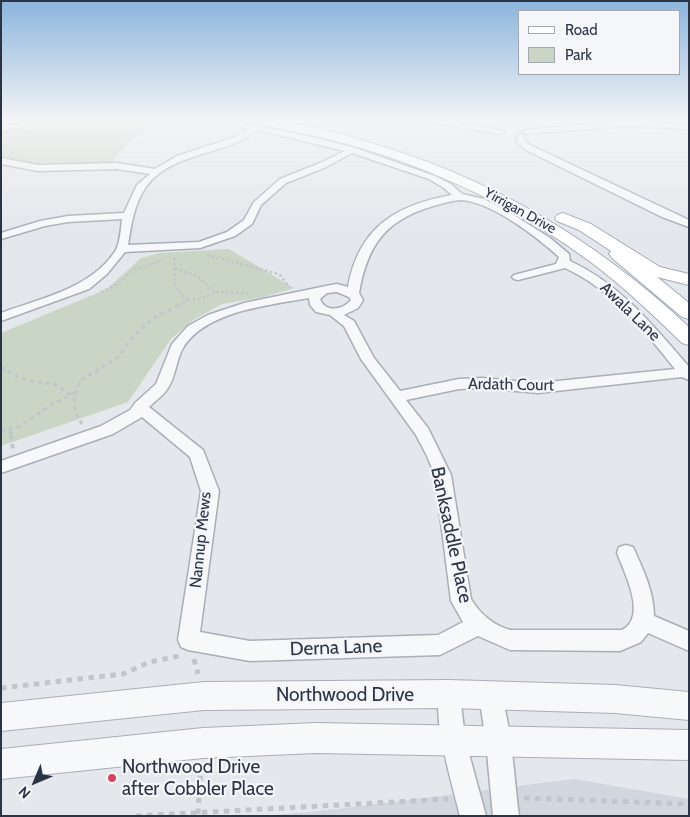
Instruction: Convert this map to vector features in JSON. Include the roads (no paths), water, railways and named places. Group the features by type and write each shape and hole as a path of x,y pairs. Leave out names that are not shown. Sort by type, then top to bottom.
{"main road":[{"name":"Yirrigan Drive","path":"412,159 516,206 600,259 662,294 689,339"},
{"name":"Yirrigan Drive","path":"437,159 465,170 563,218 601,242 662,294 689,313"},
{"path":"563,218 586,227 654,271 689,280"},
{"path":"662,294 689,285"}],"street":[{"path":"1,317 85,286 103,272 122,249 128,216 142,185 156,172 178,159"},
{"path":"122,249 200,245 232,234 248,222 257,204 283,181 334,159"},
{"path":"377,159 439,182 454,190 459,197"},
{"path":"552,159 680,222 689,224"},
{"path":"1,162 38,168 117,166 156,172"},
{"path":"1,173 19,166"},
{"path":"1,467 107,430 136,414 140,407 162,386 177,348 193,329 212,318 244,307 280,301 325,290 343,289 353,293 359,269 378,232 391,220 417,208 450,198 459,197 479,201 491,206 549,242 565,256 564,264 552,269 518,276"},
{"path":"1,236 52,222 128,216"},
{"name":"Awala Lane","path":"564,264 596,278 647,326 687,374"},
{"path":"316,305 314,299 359,269"},
{"name":"Banksaddle Place","path":"353,293 357,300 353,307 356,335"},
{"name":"Banksaddle Place","path":"280,301 316,305 321,309 333,312 349,324 368,359 422,432 443,475 461,601 469,615 496,636 510,640 620,641 635,634 643,621"},
{"path":"333,312 353,307"},
{"name":"Ardath Court","path":"396,397 459,384 482,383 538,388 687,374"},
{"name":"Nannup Mews","path":"140,407 197,454 210,491 186,647"},
{"path":"626,553 645,605 643,621 678,638 689,641"},
{"name":"Derna Lane","path":"186,647 250,651 440,646 480,624"},
{"path":"449,694 453,739 471,807"},
{"name":"Northwood Drive","path":"1,716 204,696 449,694 615,699 689,706"},
{"path":"490,695 498,742 504,807"},
{"path":"1,764 203,743 316,738 453,739 498,742 689,745"}],"place":[{"name":"Northwood Drive after Cobbler Place","path":"112,778"}]}
